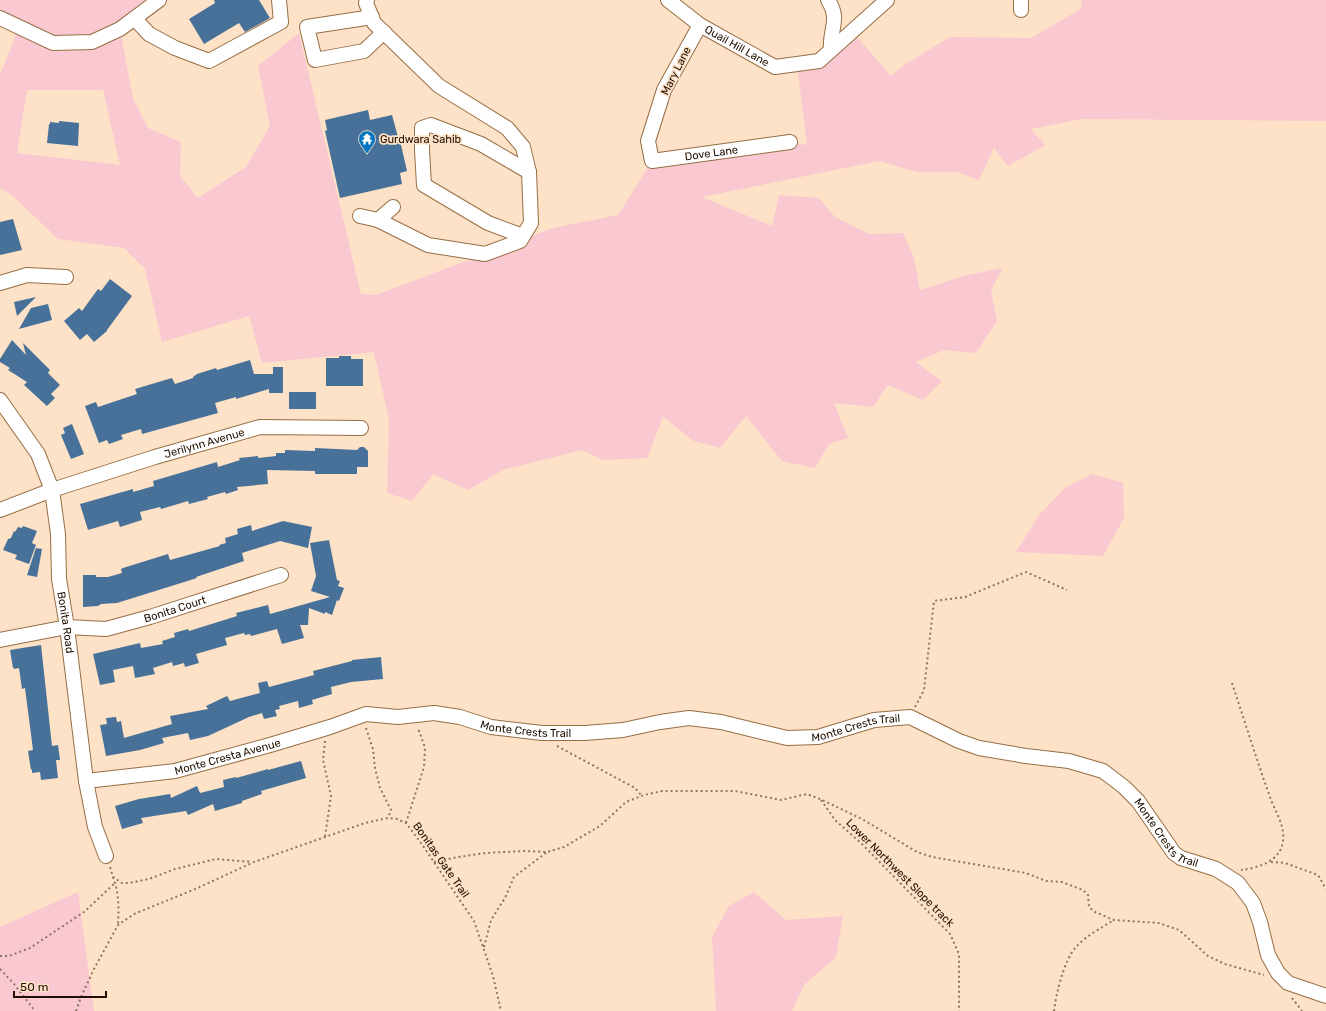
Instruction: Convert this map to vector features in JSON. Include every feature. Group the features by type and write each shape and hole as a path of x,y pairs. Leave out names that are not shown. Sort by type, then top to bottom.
{"street":[{"path":"0,18 53,43 92,42 120,29 159,0"},
{"path":"134,19 156,38 175,48 209,61 281,22 279,0"},
{"path":"360,216 378,220 428,245 485,254 520,241 531,223 529,172 523,147 507,128 439,86 374,23 366,3 367,0"},
{"name":"Quail Hill Lane","path":"668,0 700,25 775,67 819,61 887,0"},
{"path":"828,0 833,8 835,17 831,36 831,50"},
{"path":"372,17 307,27 315,60 364,51 384,32"},
{"name":"Mary Lane","path":"648,141 664,90 700,25"},
{"path":"523,236 488,223 424,185 422,128 431,125 481,144 529,172"},
{"name":"Dove Lane","path":"648,141 652,160 790,142"},
{"path":"378,220 393,207"},
{"path":"0,283 27,275 66,277"},
{"name":"Bonita Road","path":"0,400 38,454 52,490 58,534 59,579 67,627 86,780 95,827 106,856"},
{"name":"Jerilynn Avenue","path":"0,510 52,490 155,457 260,427 361,428"},
{"name":"Bonita Court","path":"0,640 67,627 106,629 150,618 281,575"},
{"name":"Monte Crests Trail","path":"365,715 398,717 434,713 460,717 491,727 547,733 585,733 623,730 660,722 689,718 721,722 787,738 818,737 874,720 910,717 959,741 979,748 1018,755 1069,761 1102,771 1124,788 1138,801 1174,853 1181,858 1216,869 1238,883 1253,903 1260,922 1268,955 1278,973 1288,983"},
{"name":"Monte Cresta Avenue","path":"86,780 175,772 326,728 365,715"},
{"path":"1288,983 1326,996"}],"path":[{"path":"910,717 924,690 934,601 965,597 1026,572 1067,590"},
{"path":"1216,869 1236,871 1254,869 1270,862 1279,852 1284,841 1281,823 1272,802 1232,683"},
{"path":"365,715 380,788 391,810 388,818"},
{"path":"406,823 424,767 425,748 420,732 411,715"},
{"path":"325,837 331,796 323,760 326,728"},
{"path":"547,733 552,744 635,788 642,796"},
{"path":"434,862 486,853 524,851 547,852 564,847 600,826 626,802 662,791 735,791 781,800 807,794 862,819 917,852 932,857 1026,874 1046,881 1062,882 1083,890 1088,895 1089,908 1095,912 1114,920 1159,923 1179,930 1208,956 1219,962 1288,983"},
{"name":"Lower Northwest Slope track","path":"820,799 835,820 862,844 950,934 959,954 959,1011"},
{"name":"Bonitas Gate Trail","path":"118,925 134,914 193,890 254,862 365,823 388,818 397,819 406,823 474,921 493,976 501,1011"},
{"path":"484,948 492,920 505,898 514,877 547,852"},
{"name":"Bonitas Gate Trail","path":"76,1011 80,997 94,968 118,925 119,909 115,883 106,856"},
{"name":"Bonitas Gate Trail","path":"113,877 122,883 129,883 149,879 175,869 216,858 254,862"},
{"path":"1270,862 1285,863 1318,875 1326,889"},
{"path":"0,956 9,956 30,948 84,912 115,883"},
{"path":"1054,1011 1058,987 1069,956 1082,942 1114,920"},
{"path":"0,969 35,1011"}],"shaded area":[{"path":"0,0 159,0 120,29 133,98 148,128 181,142 180,176 198,198 246,167 270,126 258,66 299,33 361,294 376,295 553,228 618,215 652,161 790,142 807,145 797,64 819,61 852,31 891,76 904,65 950,37 1031,38 1081,9 1082,0 1326,0 1326,121 1082,119 1031,129 1045,145 1008,166 994,148 979,180 957,172 917,172 879,161 702,197 772,226 779,195 819,198 835,217 869,234 903,233 914,258 920,290 967,275 1003,268 991,290 997,321 976,353 944,350 916,362 942,381 923,400 888,385 873,407 834,403 848,438 829,444 815,468 782,461 746,416 720,448 694,441 663,417 647,458 603,460 582,450 503,470 468,490 433,474 412,501 387,493 389,420 374,352 262,363 249,316 162,342 145,269 124,248 58,239 13,196 0,188 0,75 19,27 0,18","holes":["27,90 103,90 120,165 17,153"]},
{"path":"1092,474 1123,483 1124,518 1103,556 1016,552 1039,515 1066,487"},
{"path":"78,892 94,1011 0,1011 0,927"},
{"path":"754,892 786,920 843,916 836,957 804,985 792,1011 716,1011 712,937 729,906"}],"building":[{"path":"214,0 259,0 270,18 245,32 239,23 204,44 189,19 215,3"},
{"name":"Gurdwara Sahib","path":"368,110 370,120 392,115 398,137 399,136 407,171 400,173 402,184 340,198 325,131 327,130 325,120"},
{"path":"59,121 79,123 78,146 47,143 50,122 59,123"},
{"path":"13,219 22,250 0,255 0,222"},
{"path":"110,279 132,296 107,331 94,342 87,334 80,340 64,321 79,308 82,311 98,289 101,291"},
{"path":"36,297 17,316 14,302"},
{"path":"48,304 52,320 19,329 31,308"},
{"path":"12,340 26,355 23,343 50,370 48,373 60,385 51,394 55,398 47,406 24,385 27,382 8,370 10,368 0,362 0,359"},
{"path":"339,356 351,356 351,359 363,359 363,386 326,386 326,358 339,358"},
{"path":"250,360 254,374 273,374 273,367 283,367 283,393 269,393 269,389 236,399 236,397 215,403 218,413 142,434 141,429 121,435 123,439 109,444 107,440 99,443 85,406 96,402 98,407 137,394 135,389 172,378 175,384 193,378 197,374 216,368 217,370"},
{"path":"289,392 316,392 316,409 289,409"},
{"path":"72,424 84,454 71,459 61,435 65,433 63,428"},
{"path":"360,447 364,447 368,451 368,467 357,467 357,474 315,474 315,471 267,470 268,484 237,487 238,490 226,494 225,492 207,497 208,499 189,504 188,501 161,509 160,507 140,512 142,520 120,527 118,521 88,530 80,504 133,489 133,492 154,486 153,481 217,462 218,467 240,460 239,458 276,456 276,453 285,453 285,450 315,451 315,448 357,450"},
{"path":"283,521 312,527 308,548 280,541 242,553 244,561 196,577 197,578 117,603 83,607 83,575 108,577 122,573 121,569 123,568 168,554 170,560 220,546 219,545 226,543 225,538 238,534 237,529 251,525 252,531"},
{"path":"23,526 37,531 32,543 36,545 29,564 15,559 17,555 3,550 14,531 15,532 18,527 22,528"},
{"path":"329,540 337,580 340,581 338,586 344,588 339,601 337,600 332,615 309,608 308,625 300,625 304,638 282,644 277,629 251,636 250,634 245,635 244,633 225,638 227,645 196,654 199,663 185,667 184,663 173,666 172,662 153,668 155,674 135,678 133,666 113,670 115,682 100,685 93,654 140,643 141,648 163,644 162,641 175,637 174,633 188,629 189,631 237,616 236,613 268,605 270,614 330,597 311,591 316,576 310,543"},
{"path":"36,548 42,549 37,577 27,575"},
{"path":"41,645 52,746 58,745 60,760 56,760 58,778 41,780 40,772 32,773 32,769 31,770 28,751 33,750 25,688 22,689 19,668 13,668 10,650"},
{"path":"381,657 383,679 351,682 331,687 332,694 312,700 313,704 299,708 298,701 279,706 280,709 275,710 277,716 264,719 262,713 249,717 208,736 190,740 188,733 162,738 164,743 140,750 106,756 100,725 107,724 106,718 116,717 117,722 121,721 124,738 172,724 170,716 208,709 206,706 227,696 230,701 260,693 258,683 267,681 269,687 314,675 313,671 352,660"},
{"path":"301,761 306,778 261,791 262,794 242,801 242,803 215,811 213,804 188,815 186,811 141,818 143,823 122,829 115,806 139,799 170,794 171,798 197,786 200,793 224,787 223,780"}],"place":[{"name":"Gurdwara Sahib","path":"367,154"}]}
